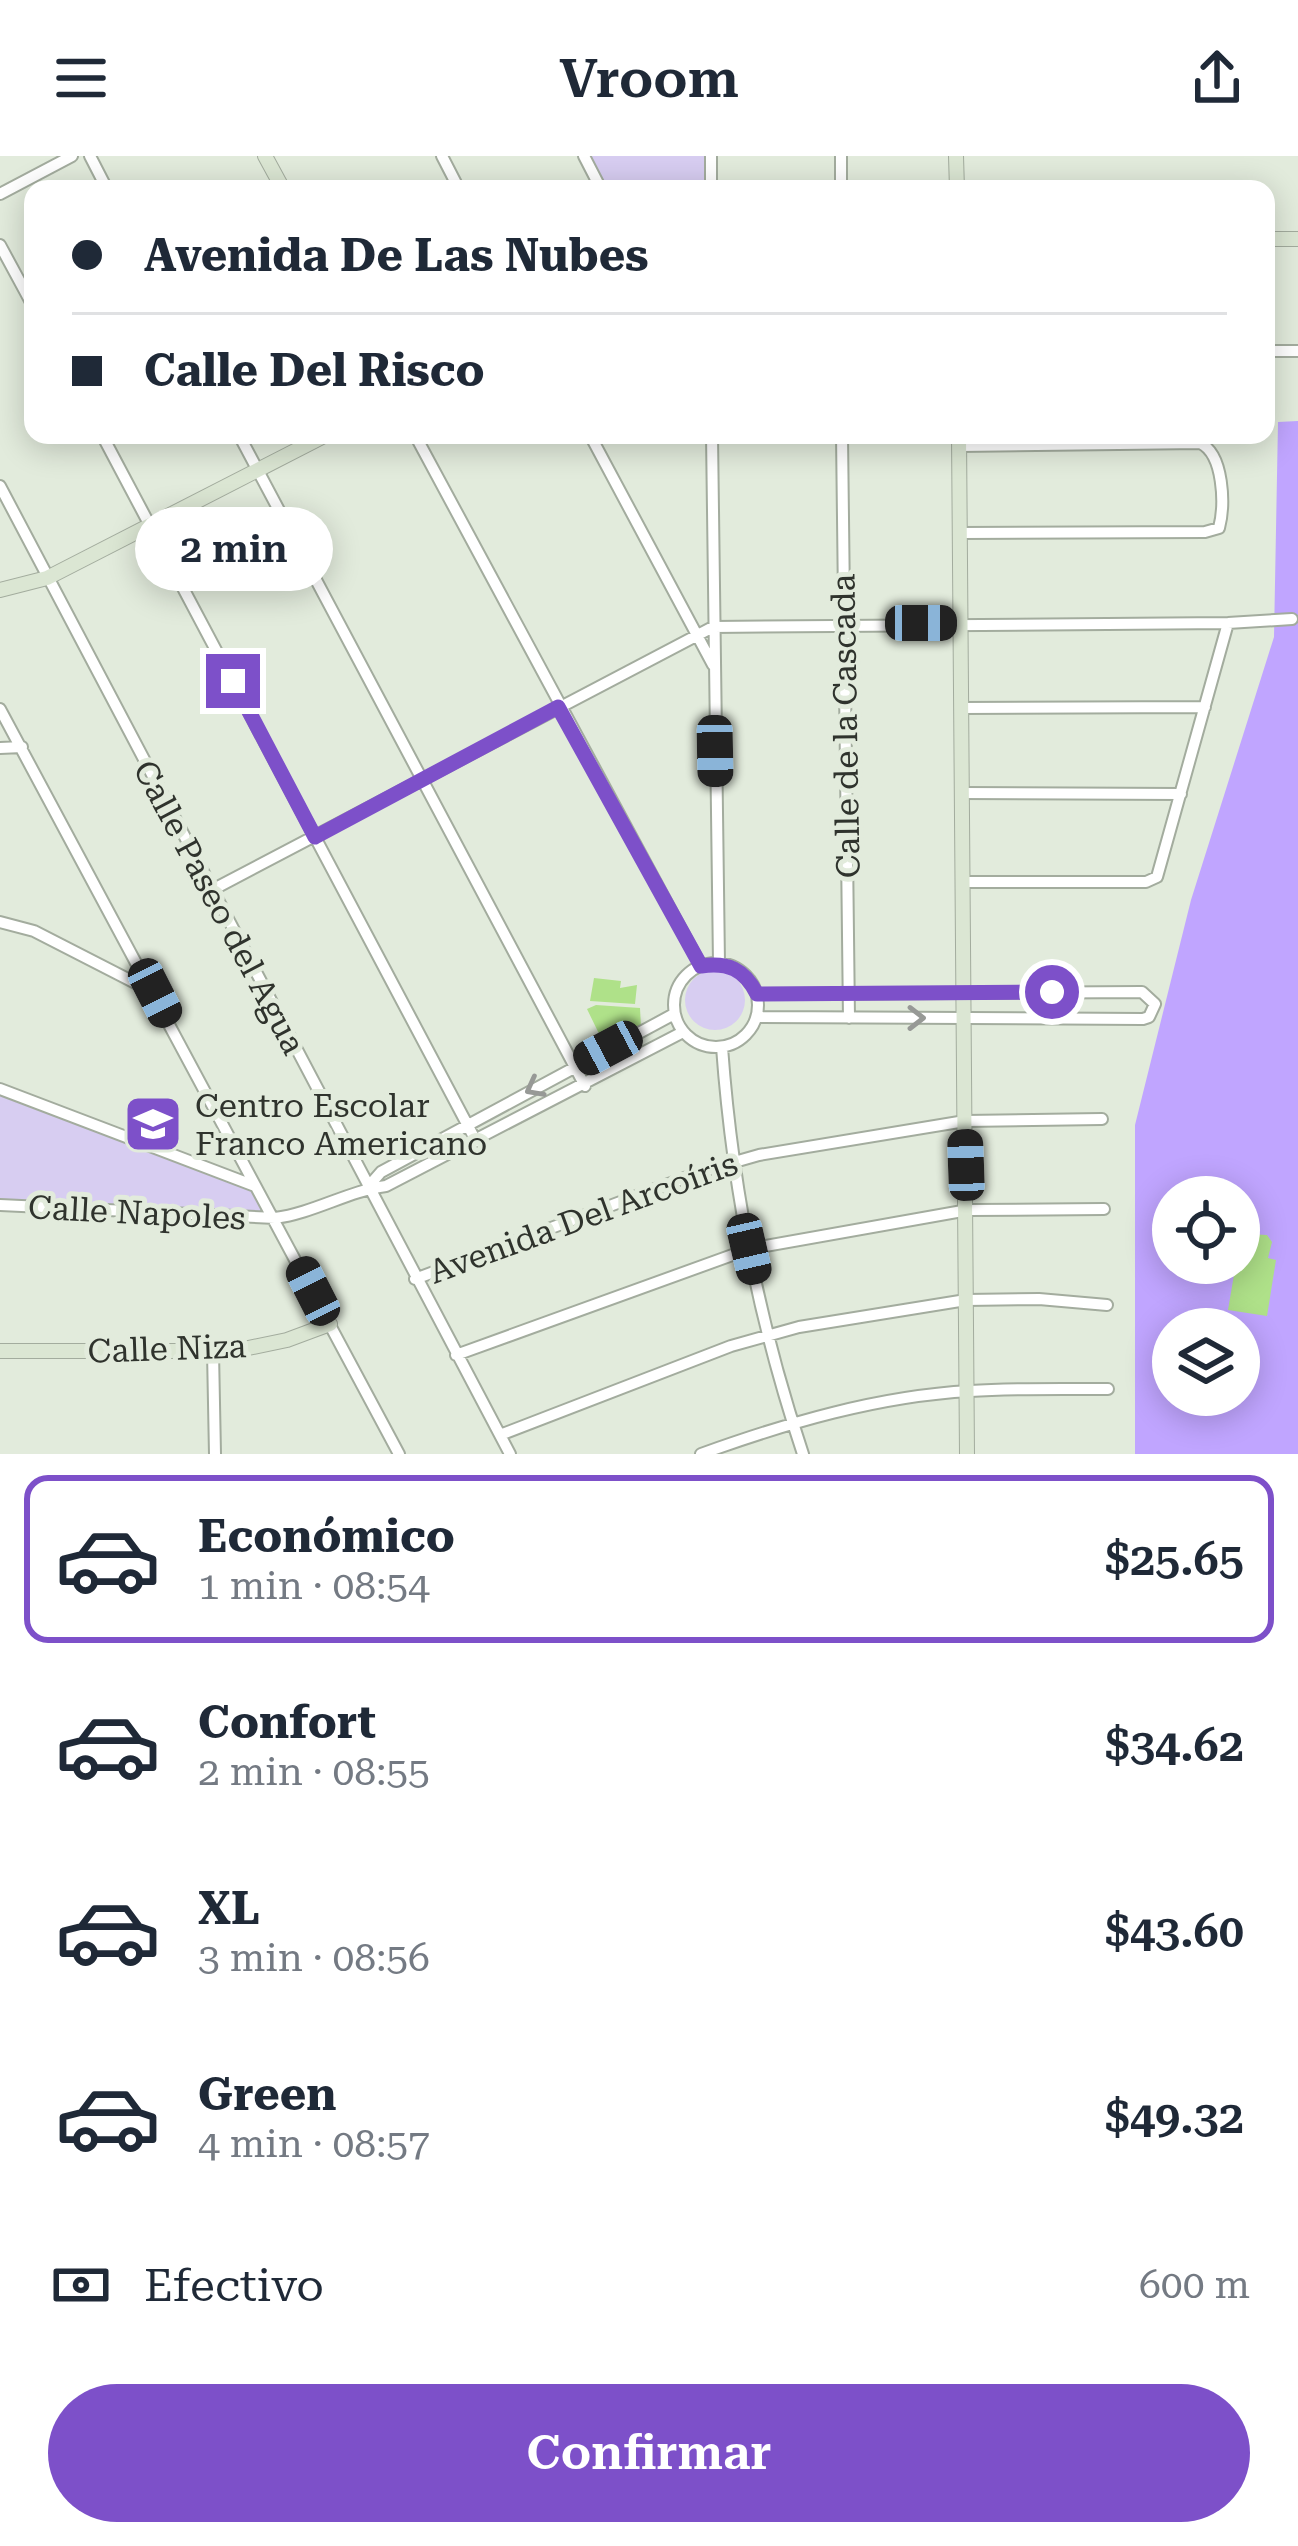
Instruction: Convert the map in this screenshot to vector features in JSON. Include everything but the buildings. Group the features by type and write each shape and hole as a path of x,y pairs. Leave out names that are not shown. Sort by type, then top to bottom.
{"main road":[{"path":"0,590 47,578 309,444"},
{"path":"959,444 967,1454"},
{"name":"Calle Niza","path":"0,1351 213,1352 256,1347 330,1324"}],"street":[{"path":"27,180 72,156"},
{"path":"0,245 24,289"},
{"path":"107,444 476,1142"},
{"path":"244,444 585,1086"},
{"path":"420,444 701,966"},
{"path":"595,444 713,666"},
{"path":"712,444 719,963"},
{"name":"Calle de la Cascada","path":"842,444 849,1018"},
{"path":"960,533 1213,531 1222,523 1216,459 1202,444"},
{"name":"Calle Paseo del Agua","path":"0,486 509,1454"},
{"path":"212,890 713,627 1292,619"},
{"path":"963,882 1152,881 1160,873 1228,623"},
{"path":"961,708 1205,707"},
{"path":"0,709 398,1454"},
{"path":"0,748 22,747"},
{"path":"962,793 1181,794"},
{"path":"0,922 34,931 155,993"},
{"path":"719,963 736,968 757,994 757,1017 749,1031 722,1047 694,1042 674,1014 679,985 701,966 719,963"},
{"path":"757,994 1142,992 1155,1004 1143,1019 757,1017"},
{"path":"368,1188 381,1172 674,1014"},
{"path":"275,1218 386,1186 683,1032"},
{"path":"722,1047 749,1249 803,1454"},
{"path":"0,1089 256,1186"},
{"name":"Avenida Del Arcoíris","path":"415,1279 734,1161 965,1120 1102,1119"},
{"name":"Calle Napoles","path":"0,1205 275,1218"},
{"path":"457,1354 749,1249 968,1210 1104,1209"},
{"path":"500,1435 768,1334 966,1300 1107,1305"},
{"path":"213,1352 215,1454"},
{"path":"701,1454 793,1423 967,1391 1108,1389"}],"shaded area":[{"path":"586,156 709,156 710,180 598,180"},
{"path":"1298,421 1298,1454 1135,1454 1135,1125 1191,900 1274,637 1278,422"},
{"path":"715,970 736,979 745,1000 736,1021 715,1030 694,1021 685,1000 694,979"},
{"path":"0,1092 261,1192 276,1222 0,1205"}],"place":[{"name":"Centro Escolar Franco Americano","path":"153,1124"}],"route":[{"path":"233,681 315,837 558,707 701,966 719,963 736,968 757,994 1052,992"}]}
